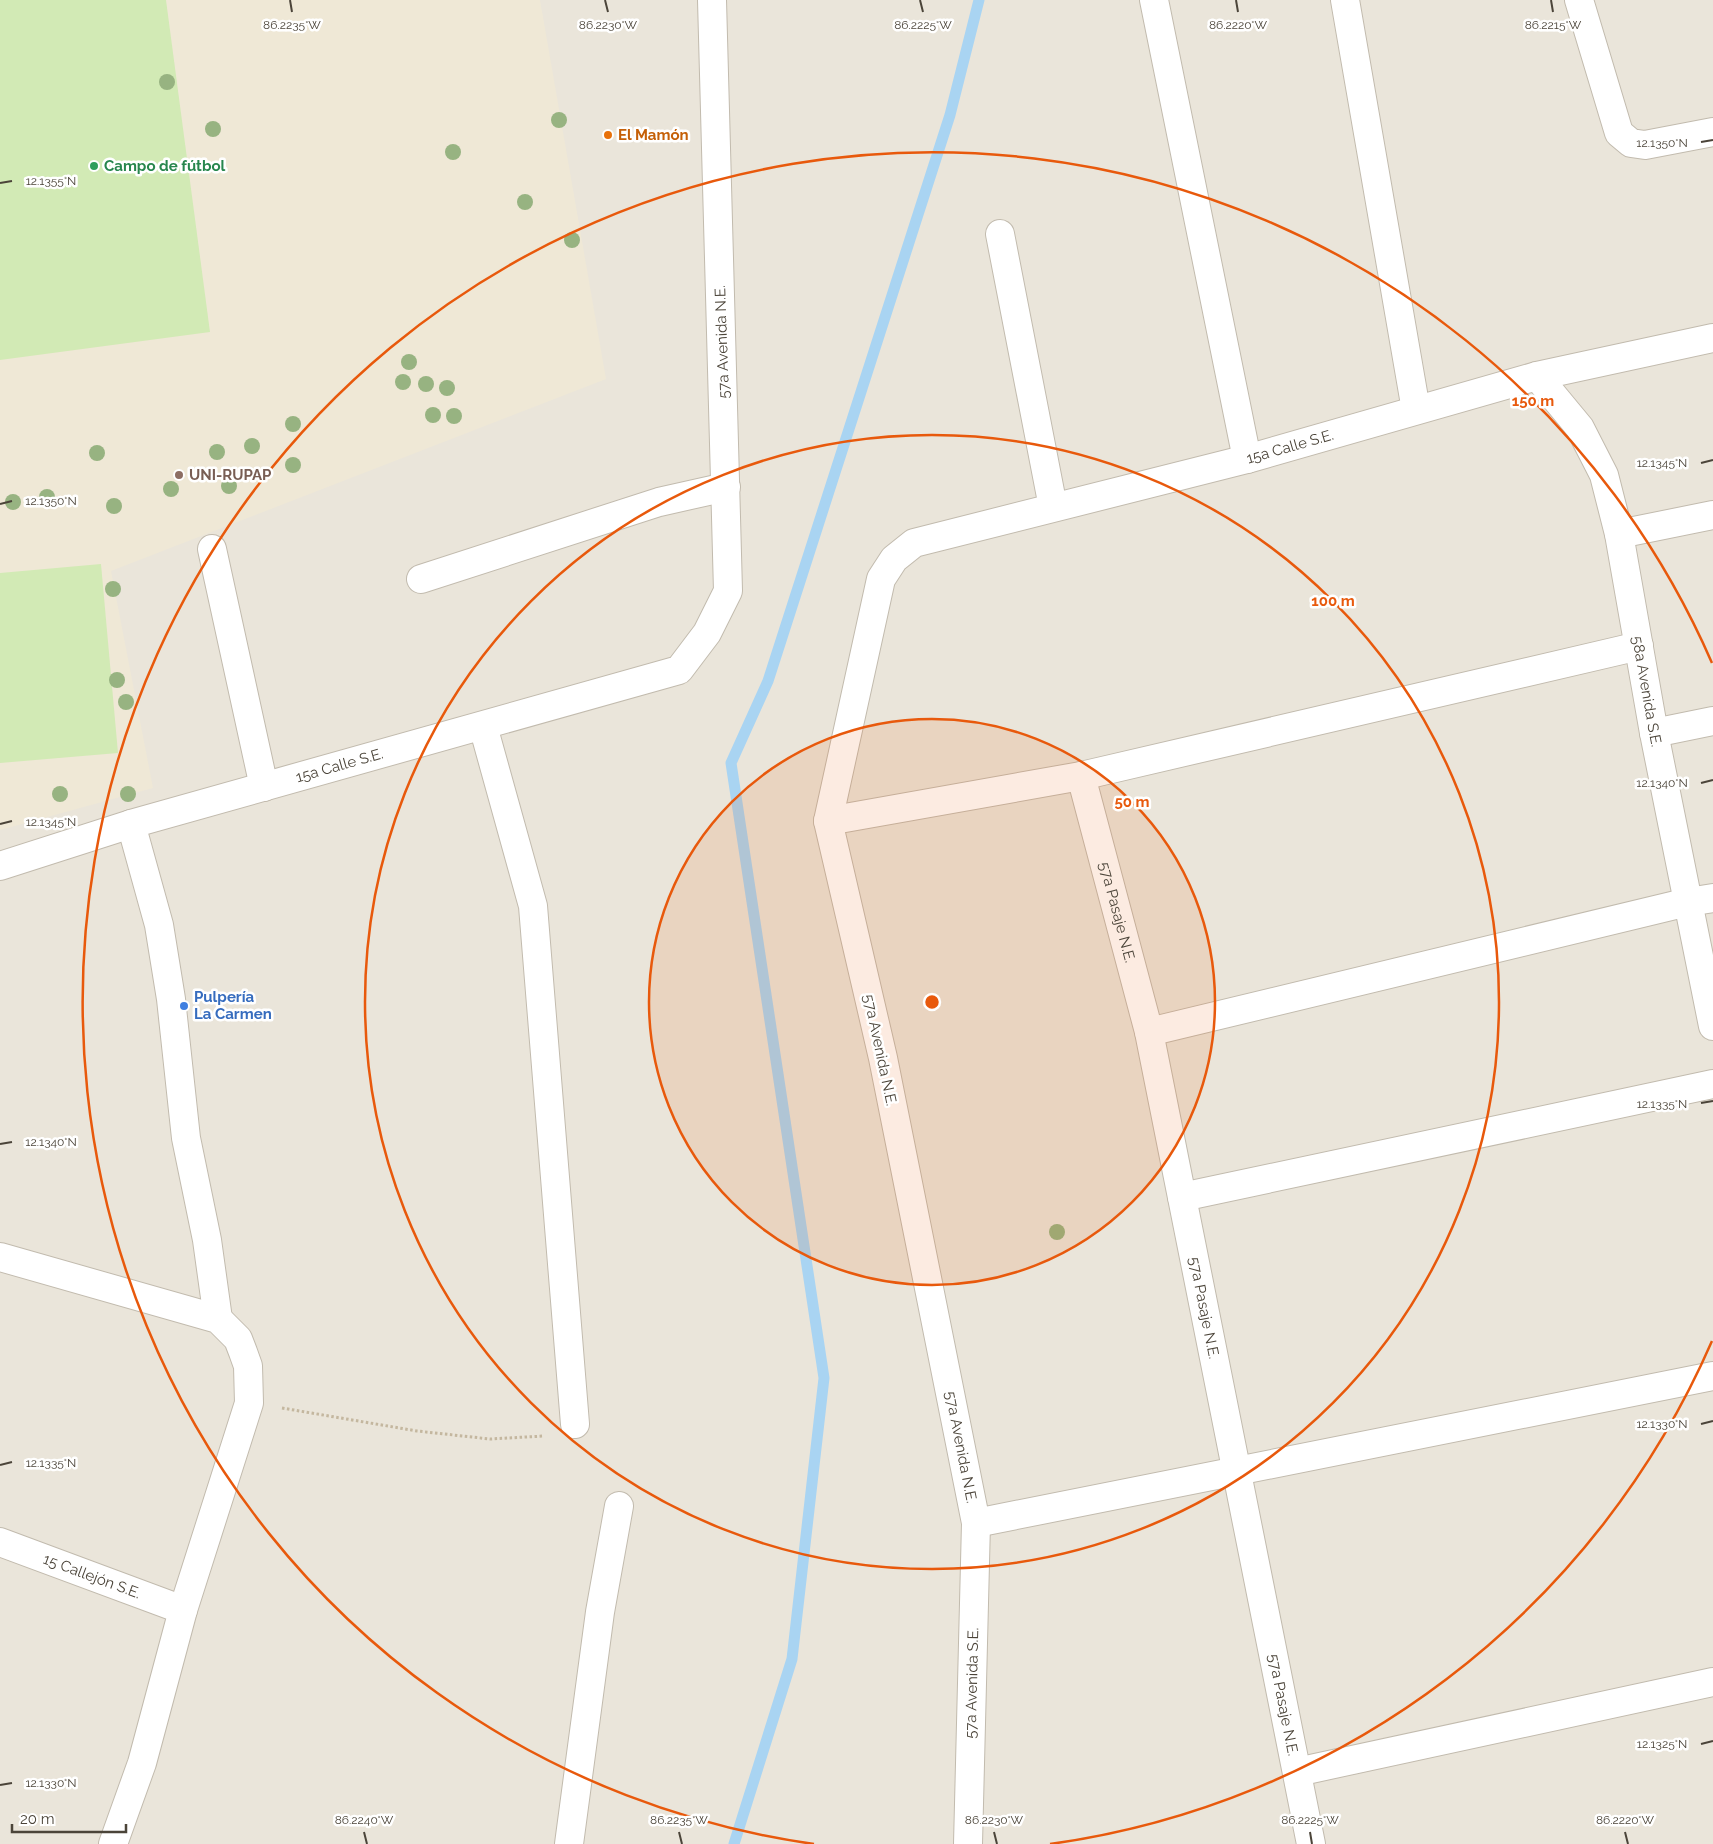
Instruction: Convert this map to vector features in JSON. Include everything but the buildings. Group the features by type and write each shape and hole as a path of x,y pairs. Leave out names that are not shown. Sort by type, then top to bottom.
{"street":[{"name":"57a Avenida N.E.","path":"679,670 707,633 728,590 712,0"},
{"path":"1154,0 1247,459"},
{"path":"1344,0 1416,410"},
{"path":"1579,0 1619,133 1631,143 1644,144 1713,132"},
{"path":"1000,234 1053,507"},
{"name":"15a Calle S.E.","path":"881,579 894,559 914,543 1247,459 1537,376 1713,338"},
{"name":"58a Avenida S.E.","path":"1537,376 1580,428 1604,476 1619,534 1654,733 1701,900 1713,1026"},
{"path":"420,579 659,502 726,487"},
{"path":"1619,534 1713,515"},
{"path":"212,549 264,787"},
{"name":"57a Avenida N.E.","path":"881,579 828,821 883,1058 976,1523"},
{"path":"828,821 1081,776 1639,646"},
{"name":"15a Calle S.E.","path":"0,866 131,824 679,670"},
{"path":"1654,733 1713,721"},
{"path":"483,726 533,906 575,1424"},
{"name":"57a Pasaje N.E.","path":"1081,776 1149,1032 1311,1844"},
{"path":"131,824 159,925 170,999 186,1138 207,1240 218,1319"},
{"path":"1149,1032 1701,900"},
{"path":"1182,1197 1713,1084"},
{"path":"0,1257 218,1319 238,1339 248,1366 250,1403 182,1610 142,1763 113,1844"},
{"path":"976,1523 1713,1376"},
{"path":"569,1844 600,1612 619,1506"},
{"name":"57a Avenida S.E.","path":"968,1844 976,1523"},
{"name":"15 Callejón S.E.","path":"0,1542 182,1610"},
{"path":"1297,1772 1713,1682"}],"path":[{"path":"250,1403 417,1430 490,1439 555,1435 568,1432 575,1424"}],"shaded area":[{"path":"0,0 1713,0 1713,1844 0,1844"},
{"name":"UNI-RUPAP","path":"0,0 540,0 606,379 111,571 153,788 0,830"}],"green space":[{"name":"Campo de fútbol","path":"0,0 166,0 210,332 0,360"},
{"path":"101,564 118,753 0,763 0,573"}],"waterway":[{"path":"734,1844 792,1659 824,1378 731,763 768,681 950,115 979,0"}],"place":[{"name":"El Mamón","path":"608,135"},
{"name":"Campo de fútbol","path":"94,166"},
{"name":"UNI-RUPAP","path":"179,475"},
{"name":"Pulpería La Carmen","path":"184,1006"}]}
